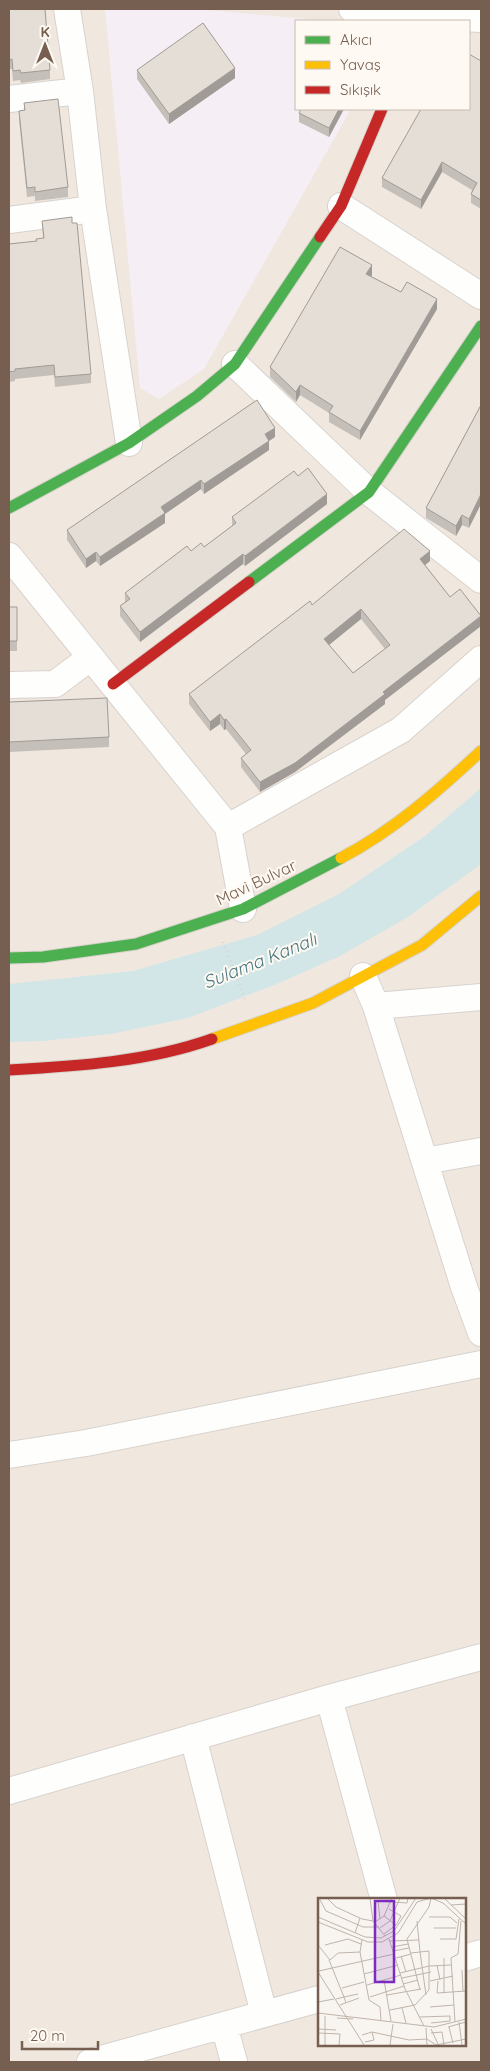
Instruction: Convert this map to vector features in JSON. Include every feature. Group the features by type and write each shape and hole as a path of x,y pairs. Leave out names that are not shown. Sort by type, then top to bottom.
{"street":[{"path":"67,9 80,91 93,210 129,443"},
{"path":"352,9 481,19"},
{"path":"9,99 80,91"},
{"path":"9,508 129,443 197,396 235,364 341,206 382,110"},
{"path":"341,206 481,296"},
{"path":"9,220 93,210"},
{"path":"113,684 369,492 481,326"},
{"path":"235,364 369,492 481,580"},
{"path":"9,556 228,827 243,909"},
{"path":"9,685 55,684 91,657"},
{"path":"228,827 401,730 481,659"},
{"name":"Mavi Bulvar","path":"9,958 43,957 136,944 243,909 365,846 432,796 481,752"},
{"path":"9,1070 93,1065 181,1050 313,1003 422,945 481,896"},
{"path":"363,976 376,1006 425,1161 473,1284 481,1333"},
{"path":"376,1006 481,996"},
{"path":"425,1161 481,1151"},
{"path":"9,1456 86,1443 481,1364"},
{"path":"9,1791 329,1698 481,1657"},
{"path":"329,1698 383,1898"},
{"path":"193,1737 264,2014"},
{"path":"465,1958 481,1953"},
{"path":"90,2062 318,1999"},
{"path":"224,2025 234,2062"}],"path":[{"path":"222,941 247,1002"}],"shaded area":[{"path":"9,9 481,9 481,2062 9,2062"},
{"path":"105,9 197,9 318,20 295,20 295,110 350,110 204,369 159,399 140,388"}],"water":[{"name":"Sulama Kanalı","path":"481,788 481,864 408,917 340,956 272,986 188,1018 111,1034 43,1041 9,1042 9,984 133,971 257,935 339,894 425,836"}],"building":[{"path":"9,9 45,9 50,70 21,73 20,70 13,71 12,59 9,60"},
{"path":"203,23 235,68 169,114 137,70"},
{"path":"470,55 481,61 481,200 471,194 477,183 442,162 421,200 382,178 420,110 470,110"},
{"path":"58,99 68,187 35,192 35,187 27,188 19,111 25,110 24,103"},
{"path":"300,110 338,110 329,128 299,113"},
{"path":"72,217 72,223 77,223 91,374 55,377 54,365 15,369 15,371 9,372 9,244 37,241 36,239 44,238 42,221"},
{"path":"340,247 372,265 366,274 401,292 407,282 437,299 360,431 329,412 333,406 300,385 296,392 270,367"},
{"path":"257,400 275,428 265,434 269,441 204,484 201,480 161,507 165,513 100,557 96,552 86,559 67,530"},
{"path":"481,405 481,494 469,519 462,515 456,526 426,508"},
{"path":"308,468 327,494 245,556 243,554 140,632 120,606 130,599 125,593 187,546 191,551 201,543 204,547 236,523 232,517 294,471 298,476"},
{"path":"404,529 430,551 420,559 450,597 460,589 481,616 383,692 385,694 295,763 260,782 241,758 251,750 226,719 224,720 220,714 210,722 189,694 310,601 312,605","holes":["361,609 390,645 353,673 324,639"]},
{"path":"9,607 17,607 17,641 9,641"},
{"path":"107,698 109,737 9,742 9,702"}],"traffic: fast":[{"path":"9,508 129,443 197,396 235,364 320,237"},
{"path":"249,582 369,492 481,326"},
{"path":"9,958 43,957 136,944 243,909 341,858"}],"traffic: slow":[{"path":"341,858 397,823 432,795 481,751"},
{"path":"212,1039 313,1003 422,945 481,896"}],"traffic: jam":[{"path":"320,237 341,206 382,110"},
{"path":"113,684 249,582"},
{"path":"9,1070 112,1062 163,1053 212,1039"}]}
